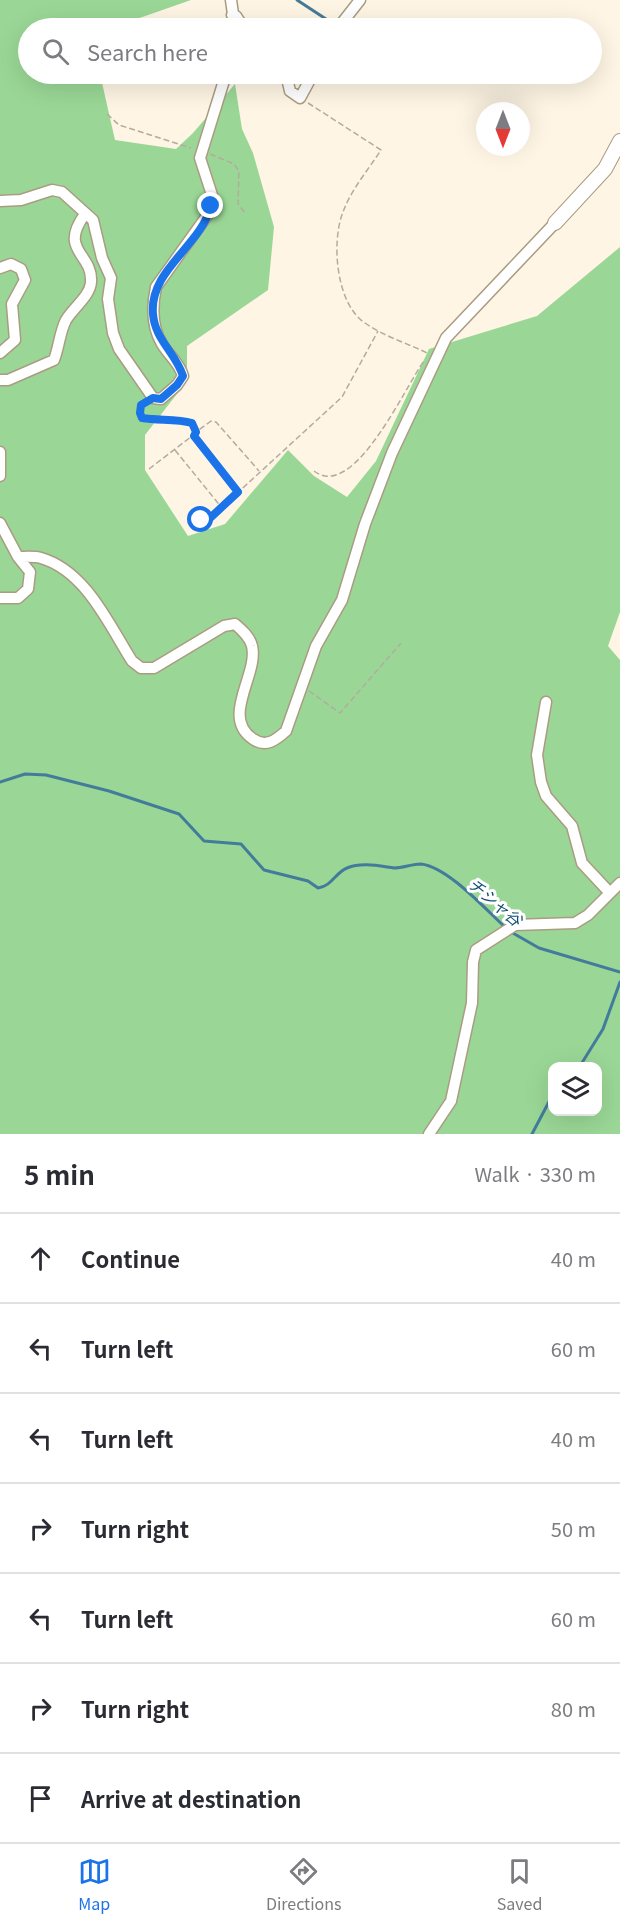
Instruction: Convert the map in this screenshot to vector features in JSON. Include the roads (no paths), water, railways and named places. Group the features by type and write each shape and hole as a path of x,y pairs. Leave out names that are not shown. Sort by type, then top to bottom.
{"street":[{"path":"231,0 233,18"},
{"path":"346,18 360,0"},
{"path":"232,15 237,18"},
{"path":"0,201 21,200 51,190 62,192 93,220 102,258 111,278 108,299 113,333 119,349 153,398 161,399 177,385 183,376 180,365 158,334 153,315 153,300 156,286 209,213 212,199 200,163 200,151 223,84"},
{"path":"288,84 290,91 300,98 308,84"},
{"path":"18,557 40,558 69,574 87,591 132,661 141,668 154,668 224,626 235,624 252,646 252,666 241,695 241,721 248,735 255,741 266,743 286,731 319,640 342,600 365,524 392,453 446,338 605,168 620,141"},
{"path":"0,392 4,380 54,360 64,324 74,307 88,292 91,279 73,238 75,227 85,214"},
{"path":"0,268 11,264 21,269 25,280 12,304 15,340 0,353"},
{"path":"0,452 0,476"},
{"path":"0,523 18,557 30,572 28,589 18,598 0,598"},
{"path":"546,702 537,755 541,782 546,796 572,826 582,863 610,894"},
{"path":"429,1134 451,1101 472,1003 473,962 476,950 507,929 575,923 620,883"}],"waterway":[{"path":"297,0 324,18"},
{"name":"チシャ谷","path":"0,782 25,774 46,775 109,791 179,814 204,841 241,844 264,870 308,881 318,888 327,885 343,870 353,866 371,865 394,868 421,864 432,867 466,890 506,928"},
{"name":"チシャ谷","path":"511,932 539,948 620,972"},
{"path":"582,1062 603,1029 620,982"},
{"path":"532,1134 548,1104"}]}
